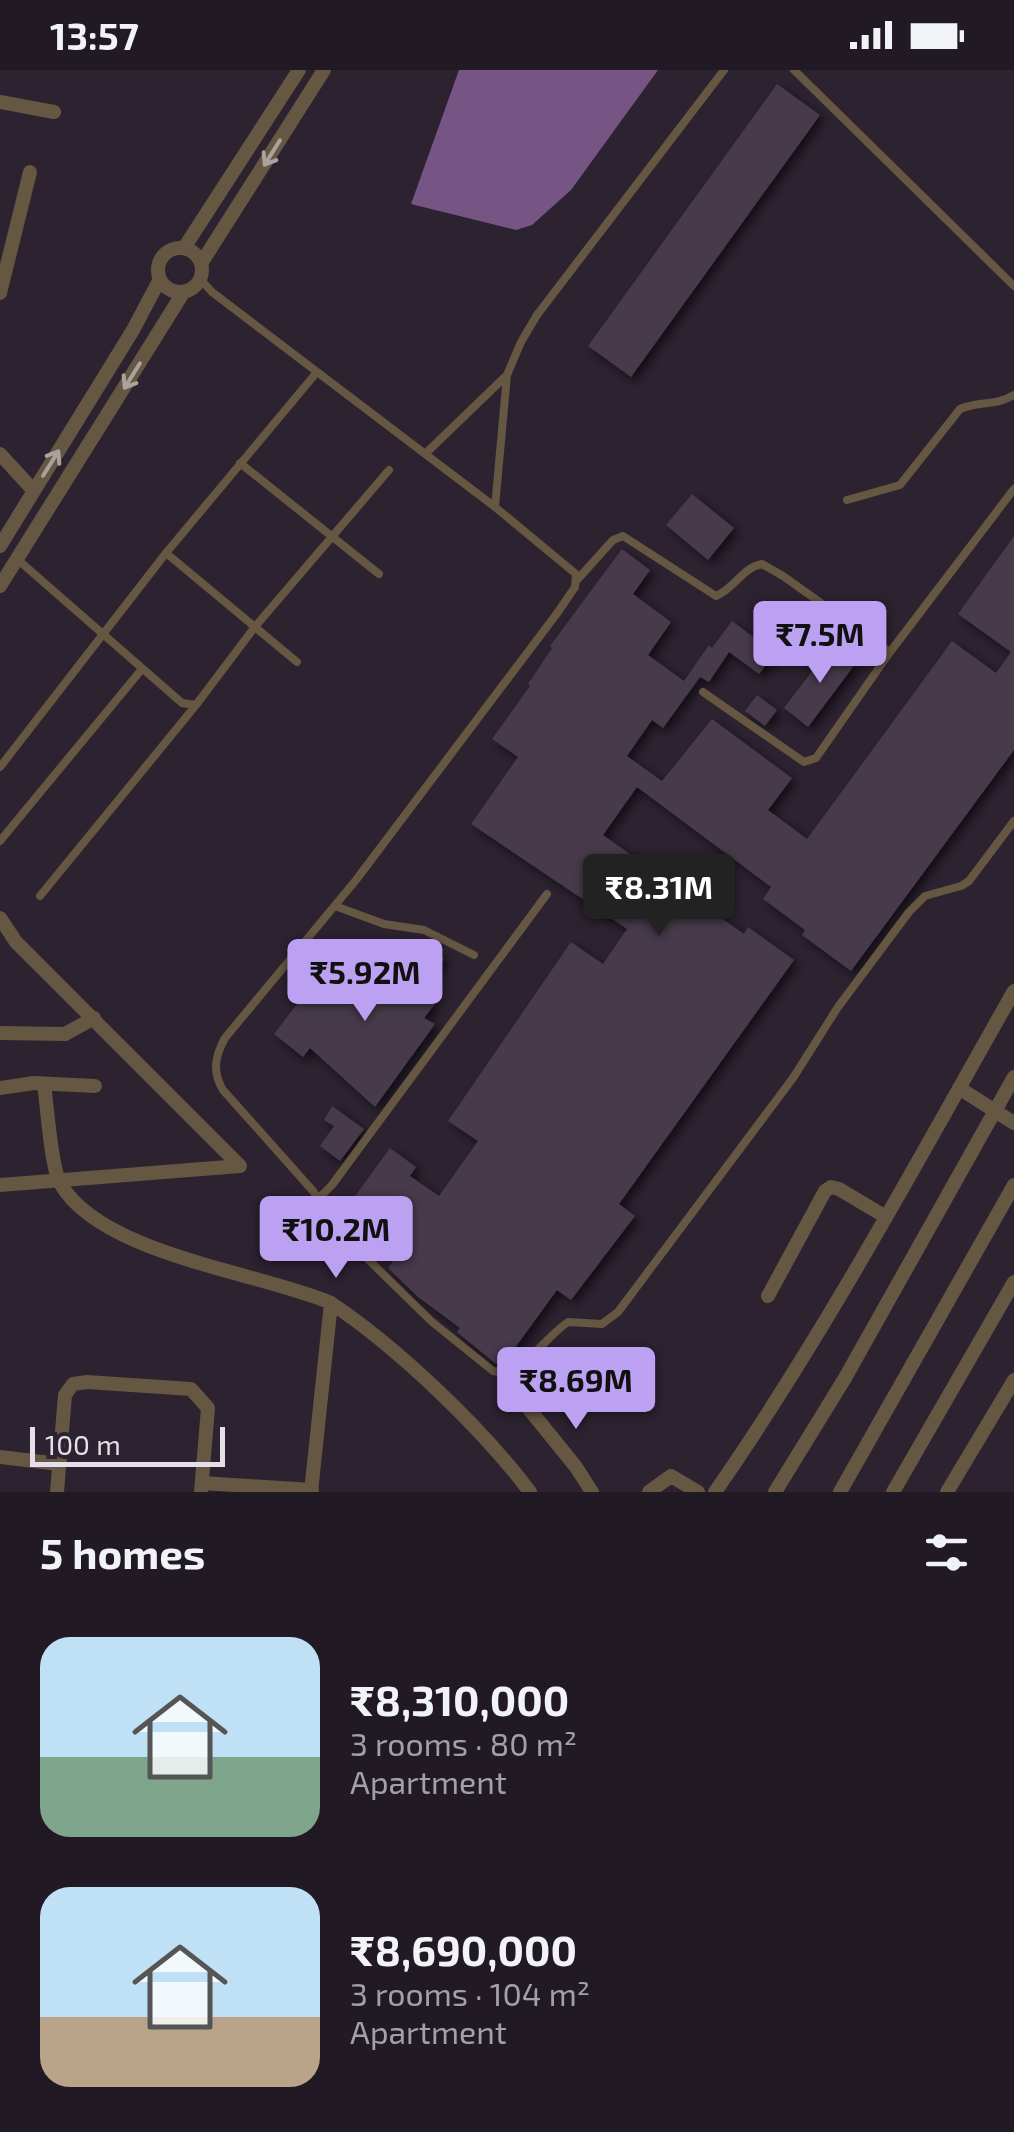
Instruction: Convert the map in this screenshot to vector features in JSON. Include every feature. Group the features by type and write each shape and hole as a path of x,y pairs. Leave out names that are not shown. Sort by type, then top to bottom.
{"street":[{"path":"184,248 299,70"},
{"path":"160,279 169,290 183,292 201,280 202,262 324,70"},
{"path":"0,102 54,112"},
{"path":"0,293 30,172"},
{"path":"0,546 132,330 160,279 161,259 171,250 184,248 202,262"},
{"path":"0,586 183,292"},
{"path":"0,454 34,491"},
{"path":"0,918 16,942 240,1166 0,1185"},
{"path":"715,1492 773,1408 1014,991"},
{"path":"0,1033 65,1034 94,1018"},
{"path":"775,1492 844,1378 1014,1076"},
{"path":"44,1084 58,1180 75,1202 114,1230 183,1258 331,1303 455,1409 530,1492"},
{"path":"0,1088 44,1084 95,1086"},
{"path":"959,1088 1014,1123"},
{"path":"840,1492 1014,1185"},
{"path":"768,1296 825,1191 839,1189 886,1217"},
{"path":"893,1492 1014,1282"},
{"path":"57,1492 65,1395 72,1384 191,1389 208,1408 201,1487 311,1491 331,1303"},
{"path":"948,1492 1014,1380"},
{"path":"520,1398 592,1492"},
{"path":"0,1457 59,1464"},
{"path":"649,1492 671,1476 698,1492"}],"lane":[{"path":"495,507 507,375 520,342 724,70"},
{"path":"794,70 1014,286"},
{"path":"201,280 572,567 576,580"},
{"path":"0,767 166,554 317,372"},
{"path":"424,454 507,375"},
{"path":"847,500 900,485 960,409 993,405 1014,396"},
{"path":"240,462 380,574"},
{"path":"40,896 254,628 390,470"},
{"path":"703,692 794,756 809,762 823,751 890,652 1014,489"},
{"path":"890,652 762,564 750,568 726,592 716,596 623,536 613,540 576,580 558,612 335,906 225,1038 215,1064 216,1079 223,1090 318,1198 336,1228 432,1321 493,1371 506,1372 568,1322 606,1322 632,1295 793,1078 838,1008 909,912 925,896 969,881 1014,821"},
{"path":"166,554 297,662"},
{"path":"17,559 182,703 196,705"},
{"path":"0,841 142,669"},
{"path":"318,1198 344,1169 547,894"},
{"path":"335,906 384,924 424,930 474,955"}],"shaded area":[{"path":"459,70 658,70 571,190 532,225 516,230 411,204"}],"building":[{"path":"777,84 820,115 631,377 588,346"},
{"path":"692,494 734,528 708,560 666,525"},
{"path":"1014,536 1014,750 851,971 802,935 805,930 763,899 771,887 637,787 603,835 744,934 748,927 794,960 619,1204 635,1216 571,1300 557,1290 504,1363 496,1364 388,1268 398,1254 367,1236 362,1242 339,1218 390,1148 416,1167 410,1176 439,1196 478,1141 448,1121 571,942 603,964 627,929 471,824 518,757 492,739 530,686 550,646 622,549 650,570 633,594 671,622 648,655 684,681 732,621 775,653 759,674 729,652 709,682 700,677 663,728 652,720 627,756 662,781 712,719 792,778 768,810 807,839 952,641 996,673 1011,652 958,614"},
{"path":"832,645 856,663 808,727 784,708"},
{"path":"757,695 777,710 765,726 745,711"},
{"path":"420,944 444,959 420,995 435,1004 424,1018 435,1024 375,1107 310,1048 303,1057 274,1034 297,1004 292,1000 313,970 358,1002 371,986 377,986 397,956 406,962"},
{"path":"332,1106 364,1129 340,1161 320,1146 334,1126 324,1120"}]}
